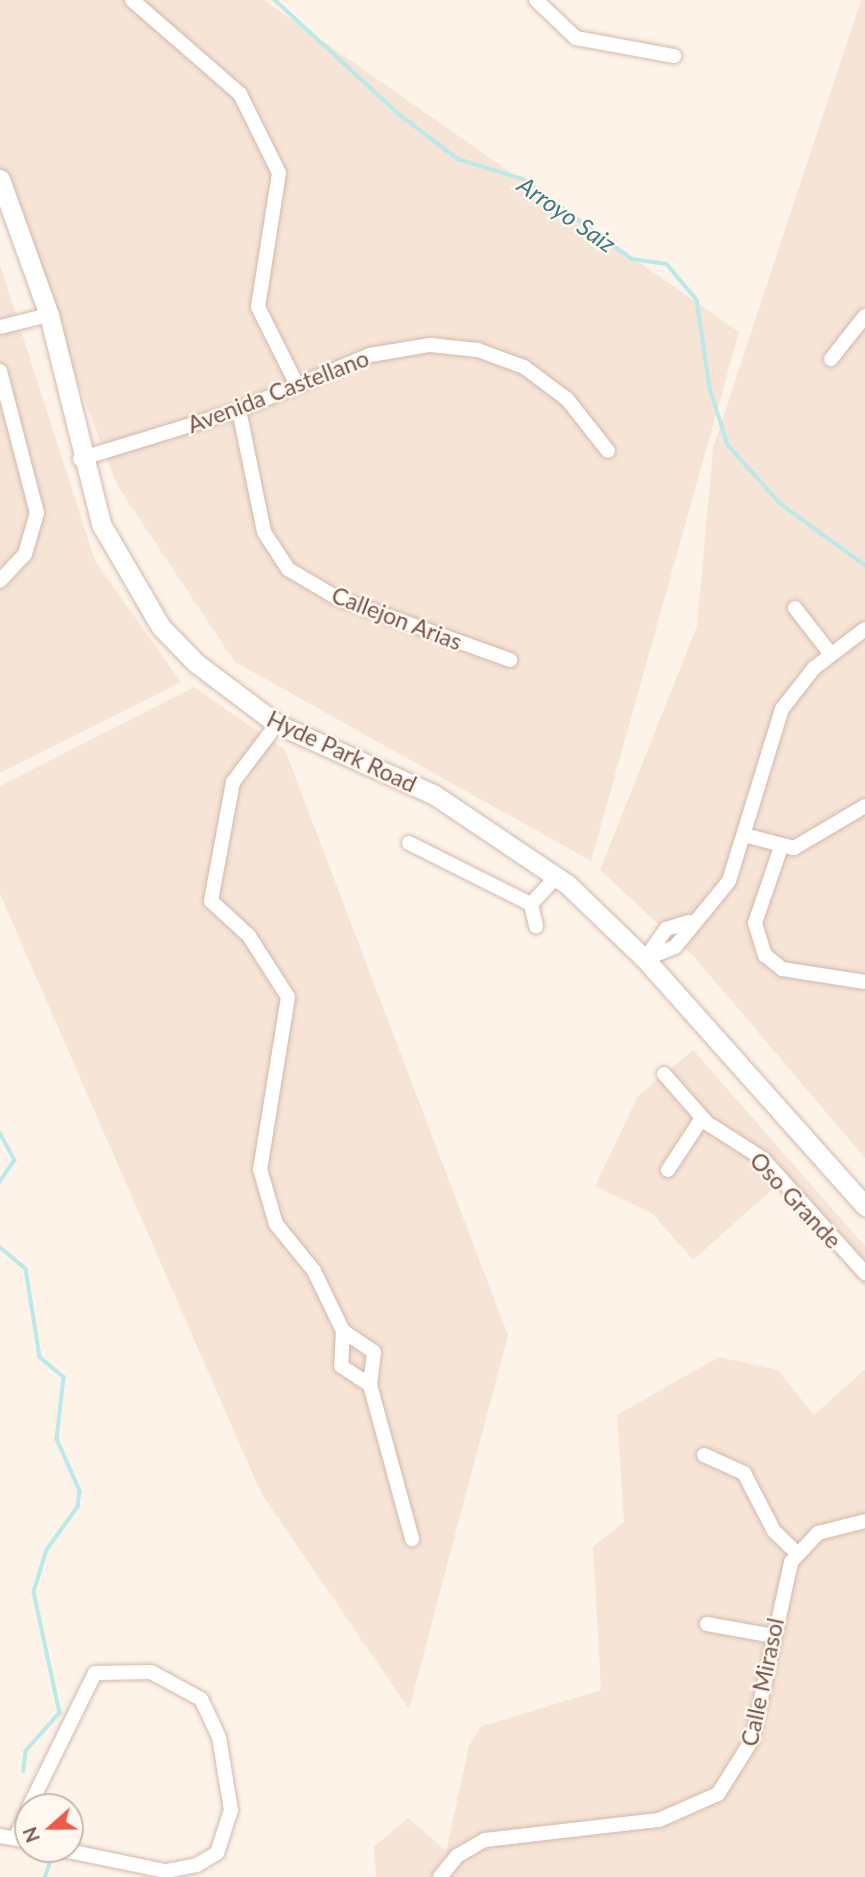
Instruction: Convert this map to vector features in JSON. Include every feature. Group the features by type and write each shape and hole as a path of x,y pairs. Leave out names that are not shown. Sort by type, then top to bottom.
{"main road":[{"name":"Hyde Park Road","path":"0,178 49,315 80,459 101,524 161,627 196,663 277,724 433,794 557,876 646,959 865,1206"}],"street":[{"path":"132,0 240,94 279,173 258,307 296,383"},
{"path":"536,0 576,38 674,55"},
{"path":"0,327 49,315"},
{"path":"831,359 865,316"},
{"name":"Avenida Castellano","path":"80,459 239,410 296,383 370,355 430,345 478,350 524,367 566,399 608,451"},
{"path":"0,371 37,513 25,554 0,581"},
{"name":"Callejon Arias","path":"239,410 264,532 288,569 337,598 510,660"},
{"path":"795,608 830,653"},
{"path":"646,959 675,947 689,922 729,881 777,718 830,653 865,629"},
{"path":"277,724 233,782 211,901 249,936 288,997 260,1169 276,1224 314,1271 343,1331 341,1366 370,1385"},
{"path":"744,835 780,850 801,845 865,806"},
{"path":"409,843 531,904"},
{"path":"780,850 755,923 765,955 782,968 865,982"},
{"path":"531,904 557,876"},
{"path":"531,904 536,926"},
{"name":"Oso Grande","path":"664,1074 702,1118 763,1159 865,1273"},
{"path":"668,1170 702,1118"},
{"path":"343,1331 374,1352 370,1385 412,1539"},
{"path":"704,1455 744,1473 774,1531 797,1553"},
{"name":"Calle Mirasol","path":"440,1877 457,1856 485,1840 659,1820 706,1804 728,1785 748,1753 783,1584 797,1553 829,1527 865,1521"},
{"path":"707,1624 773,1636"},
{"path":"35,1793 95,1673 151,1672 201,1699 219,1737 231,1811 218,1853 185,1869 158,1870 84,1854"}],"shaded area":[{"path":"0,0 264,0 739,332 591,861 235,662 117,485 0,179"},
{"path":"861,0 865,0 865,1158 695,958 600,870 697,626 713,448"},
{"path":"0,265 95,561 181,682 0,773"},
{"path":"194,687 285,750 508,1335 409,1709 261,1493 0,894 0,786"},
{"path":"693,1050 865,1246 865,1287 776,1186 693,1260 653,1214 595,1186 638,1096"},
{"path":"719,1357 778,1370 814,1415 865,1369 865,1877 376,1877 374,1847 408,1818 446,1851 469,1746 480,1727 601,1690 593,1547 624,1522 617,1415"}],"waterway":[{"name":"Arroyo Saiz","path":"275,0 400,115 458,159 523,179 632,259 667,264 697,300 710,388 728,445 781,504 865,565"},
{"path":"0,1133 15,1160 0,1182"},
{"path":"0,1247 26,1269 40,1357 64,1377 57,1439 80,1491 78,1507 47,1550 34,1592 60,1713 26,1751 24,1771"},
{"path":"45,1877 50,1863"}]}
